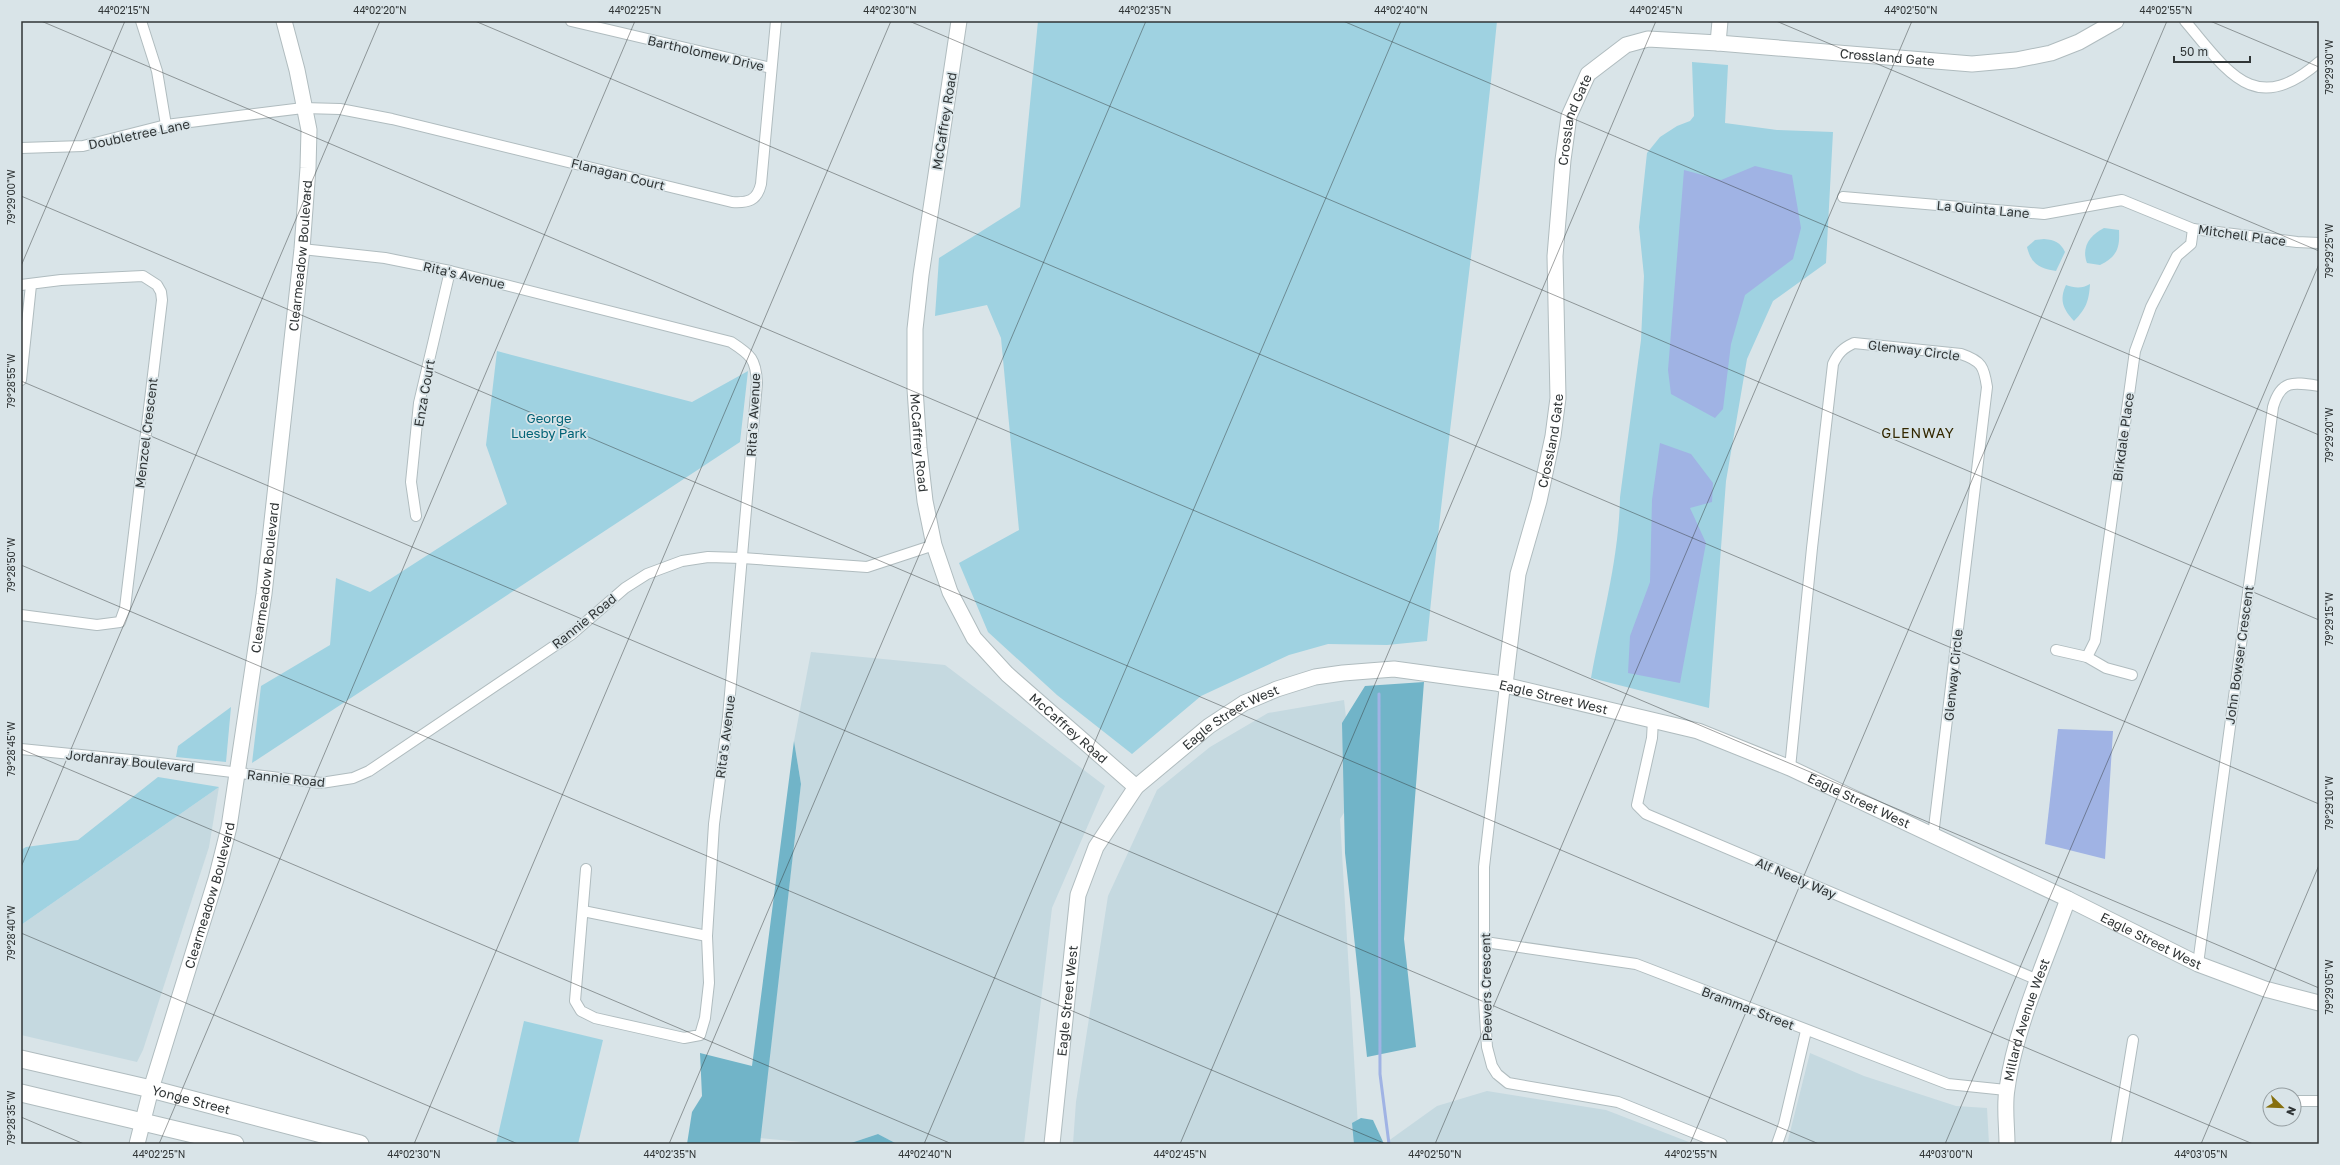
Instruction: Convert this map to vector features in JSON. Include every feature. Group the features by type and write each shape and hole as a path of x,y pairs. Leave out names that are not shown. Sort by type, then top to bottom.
{"main road":[{"name":"Yonge Street","path":"21,1059 151,1089 360,1144"},
{"path":"21,1093 142,1124 235,1144"}],"street":[{"path":"141,21 157,71 166,125"},
{"name":"Clearmeadow Boulevard","path":"137,1144 151,1089 216,879 229,827 238,773 252,662 264,594 302,249 308,146 308,130 297,70 284,21"},
{"name":"Bartholomew Drive","path":"571,21 771,68"},
{"name":"Flanagan Court","path":"304,108 340,109 392,119 732,202 745,203 753,200 759,193 761,184 776,21"},
{"name":"McCaffrey Road","path":"959,21 926,241 915,329 915,389 919,448 925,501 934,545 950,592 974,638 1007,674 1136,787"},
{"path":"1718,42 1720,21"},
{"name":"Crossland Gate","path":"1505,685 1518,574 1539,501 1553,436 1558,398 1555,256 1563,160 1569,116 1588,74 1626,45 1648,39 1718,42 1972,64 2016,60 2051,52 2079,42 2116,21"},
{"path":"2185,21 2224,68 2248,85 2274,87 2289,82 2319,62"},
{"name":"Doubletree Lane","path":"21,148 83,146 166,125 304,108"},
{"name":"La Quinta Lane","path":"1843,197 2044,214 2122,200"},
{"name":"Mitchell Place","path":"2122,200 2193,229 2297,242 2319,243"},
{"name":"Birkdale Place","path":"2087,657 2095,641 2135,351 2151,307 2177,256 2191,244 2193,229"},
{"name":"Rita's Avenue","path":"302,249 385,258 450,271 731,342 748,353 756,366 757,383 728,717 714,824 707,936 709,983 705,1018 700,1035 684,1038 595,1018 581,1011 575,1001 584,911"},
{"name":"Enza Court","path":"416,516 411,482 419,403 450,271"},
{"name":"Menzcel Crescent","path":"21,615 97,625 120,622 125,608 162,300 161,292 157,285 143,276 61,280 26,285"},
{"path":"21,380 26,285"},
{"name":"Glenway Circle","path":"1790,768 1833,364 1838,354 1844,347 1854,343 1961,354 1974,359 1984,370 1986,387 1933,836"},
{"name":"John Bowser Crescent","path":"2198,964 2273,407 2282,387 2290,383 2319,386"},
{"name":"Rannie Road","path":"238,773 321,783 353,778 369,771 572,634 625,588 647,574 682,561 708,557 742,558 868,567 934,545"},
{"path":"2056,650 2087,657 2106,668 2132,675"},
{"name":"Eagle Street West","path":"1052,1144 1078,895 1096,847 1136,787 1209,726 1244,703 1277,689 1315,677 1394,669 1505,685 1698,731 1790,768 2068,900 2198,964 2265,989 2319,1003"},
{"name":"Peevers Crescent","path":"1505,685 1484,867 1484,1000 1487,1047 1496,1074 1508,1083 1618,1102 1722,1144"},
{"name":"Alf Neely Way","path":"1653,720 1652,738 1637,805 1646,814 2038,980"},
{"name":"Jordanray Boulevard","path":"21,750 238,773"},
{"path":"586,869 584,911 707,936"},
{"name":"Millard Avenue West","path":"2007,1144 2006,1090 2013,1061 2038,980 2068,900"},
{"name":"Brammar Street","path":"1485,942 1636,964 1806,1031 1948,1084 2006,1090"},
{"path":"1777,1144 1784,1124 1806,1031"},
{"path":"2116,1144 2133,1040"},
{"path":"2302,1101 2319,1101"}],"shaded area":[{"path":"1755,166 1792,175 1801,228 1793,259 1745,295 1731,344 1723,409 1715,418 1671,394 1668,370 1684,170 1721,180"},
{"path":"1660,443 1691,454 1713,483 1712,502 1690,508 1706,543 1680,683 1628,673 1630,636 1650,582 1652,500"},
{"path":"811,652 945,665 1105,786 1052,908 1024,1144 897,1144 878,1134 848,1144 822,1144 760,1138 801,784 794,741"},
{"path":"1424,682 1404,939 1416,1047 1367,1057 1345,853 1342,723 1365,686"},
{"path":"1344,700 1355,796 1340,819 1359,1144 1073,1144 1076,1102 1108,896 1157,790 1210,747 1268,713"},
{"path":"2058,729 2113,731 2105,859 2045,844"},
{"path":"794,741 801,784 760,1144 687,1144 692,1112 702,1096 700,1053 752,1066"},
{"path":"219,787 209,847 143,1050 137,1062 21,1035 21,925"},
{"path":"1810,1053 1864,1076 1956,1106 1987,1108 1989,1144 1787,1144"},
{"path":"1487,1091 1606,1110 1694,1144 1384,1144 1437,1106"},
{"path":"1361,1118 1373,1120 1384,1144 1354,1144 1352,1123"},
{"path":"878,1134 897,1144 848,1144"}],"green space":[{"path":"1038,21 1497,21 1427,641 1387,645 1328,644 1289,655 1201,696 1132,754 1057,695 988,632 959,563 1019,530 1001,338 987,305 935,316 939,258 1020,207"},
{"path":"1692,62 1728,65 1725,123 1777,130 1833,132 1826,263 1773,301 1747,359 1726,481 1709,708 1591,678 1617,543 1620,497 1641,340 1644,276 1639,227 1647,153 1660,137 1677,126 1690,121 1694,116"},
{"path":"2104,228 2119,230 2118,247 2114,255 2106,262 2100,265 2087,263 2085,252 2088,242 2095,234"},
{"path":"2044,239 2057,242 2065,252 2056,271 2045,269 2037,265 2029,253 2027,247 2035,240"},
{"path":"2090,284 2086,304 2074,321 2063,304 2063,295 2066,285 2078,288"},
{"name":"George Luesby Park","path":"497,351 692,402 748,371 740,442 252,763 261,686 330,645 336,578 370,592 507,504 486,445"},
{"path":"231,707 226,762 176,757 178,746"},
{"path":"158,777 219,787 21,925 21,850 26,847 78,840"},
{"path":"524,1021 603,1040 578,1144 496,1144"}],"waterway":[{"path":"1379,694 1380,1074 1389,1144"}],"district":[{"name":"GLENWAY","path":"1918,433"}]}
